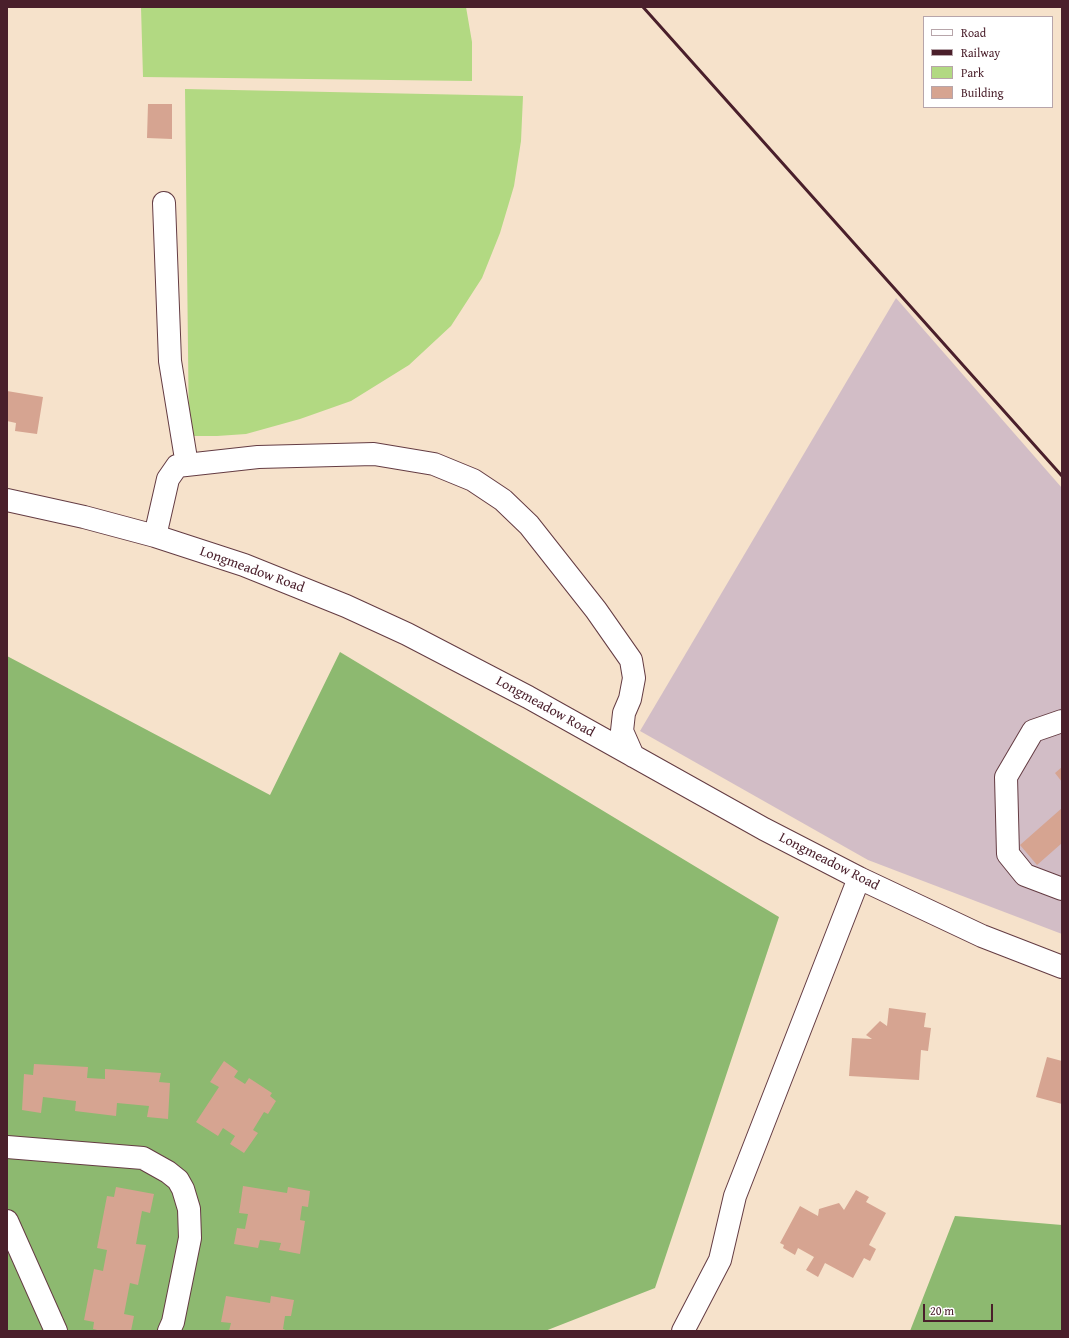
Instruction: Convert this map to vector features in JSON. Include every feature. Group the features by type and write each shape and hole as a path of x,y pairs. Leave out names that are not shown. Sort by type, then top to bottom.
{"street":[{"path":"164,203 170,361 187,465"},
{"path":"155,536 168,479 177,466 258,457 374,454 434,464 473,480 503,500 529,525 596,610 631,660 634,678 630,699 624,713 622,731 633,756"},
{"name":"Longmeadow Road","path":"7,500 84,517 155,536 244,565 346,606 408,634 528,697 764,829 859,878 961,927 1062,967"},
{"path":"1062,721 1033,731 1006,777 1008,854 1025,876 1062,888"},
{"path":"683,1331 720,1260 736,1196 859,878"},
{"path":"7,1147 143,1158 168,1172 178,1180 183,1189 189,1209 190,1238 173,1322 169,1331"},
{"path":"7,1221 56,1331"}],"shaded area":[{"path":"896,298 1062,488 1062,934 868,860 640,731"}],"green space":[{"path":"141,7 466,7 472,42 472,81 143,77"},
{"path":"185,89 523,96 521,141 514,186 500,233 482,278 451,326 409,365 351,401 300,419 246,434 189,436"},
{"path":"340,652 779,917 655,1288 545,1331 7,1331 7,656 270,795"},
{"path":"955,1216 1062,1225 1062,1331 910,1331"}],"building":[{"path":"148,104 172,104 172,139 147,138"},
{"path":"7,391 43,397 37,434 15,431 16,423 7,421"},
{"path":"1062,767 1062,782 1055,773"},
{"path":"1062,808 1062,843 1037,865 1020,845"},
{"path":"889,1008 926,1013 924,1027 931,1028 928,1051 921,1050 919,1080 849,1076 852,1038 872,1039 866,1035 880,1021 887,1026"},
{"path":"1047,1057 1062,1061 1062,1104 1036,1097"},
{"path":"224,1061 238,1071 234,1077 245,1084 249,1078 272,1093 270,1096 276,1101 268,1114 264,1112 253,1130 258,1133 244,1153 230,1144 235,1136 223,1128 218,1136 196,1122 219,1087 210,1082"},
{"path":"34,1064 88,1067 87,1078 105,1079 105,1069 161,1073 159,1082 170,1083 168,1119 147,1117 149,1106 117,1103 116,1116 75,1111 76,1101 43,1097 41,1113 22,1110 24,1074 33,1075"},
{"path":"243,1186 287,1193 288,1187 310,1191 308,1207 302,1206 300,1220 305,1221 300,1254 279,1250 281,1243 260,1240 258,1248 234,1244 237,1228 245,1229 248,1214 239,1213"},
{"path":"116,1187 154,1194 150,1213 142,1211 136,1244 146,1245 138,1285 130,1283 124,1314 134,1316 131,1331 101,1331 93,1329 94,1322 84,1320 94,1269 103,1271 107,1250 97,1248 107,1196 114,1197"},
{"path":"856,1190 869,1197 866,1202 886,1213 869,1245 876,1249 870,1261 864,1258 853,1278 825,1263 818,1277 806,1270 814,1257 798,1248 795,1255 783,1248 784,1245 780,1243 800,1206 818,1216 819,1209 839,1203 844,1210"},
{"path":"226,1296 270,1303 271,1296 294,1300 291,1316 285,1316 283,1329 288,1331 229,1331 231,1323 221,1322"}],"railway":[{"path":"643,7 1062,476"}]}
